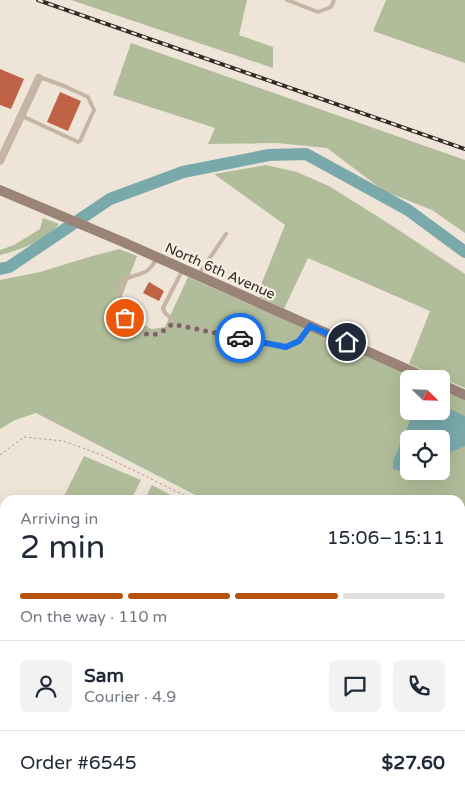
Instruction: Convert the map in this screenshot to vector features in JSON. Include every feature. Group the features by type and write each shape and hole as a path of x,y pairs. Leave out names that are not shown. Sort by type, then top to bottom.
{"street":[{"path":"0,162 39,78"},
{"name":"North 6th Avenue","path":"0,190 123,242 409,370"},
{"path":"450,388 465,395"}],"lane":[{"path":"286,0 318,12 330,7 334,0"},
{"path":"22,116 78,142 94,110 88,97 57,83 39,78"},
{"path":"198,276 226,234"},
{"path":"157,258 153,266 146,272 127,277 120,288 118,302 120,310 138,331 156,334 165,331 172,324 173,320 165,313 163,308 183,269"},
{"path":"172,324 286,347 299,341 310,326"}],"path":[{"path":"0,455 24,437 63,441 100,454 184,495"}],"green space":[{"path":"71,0 247,0 239,35 273,47 273,68"},
{"path":"386,0 465,0 465,63 373,31"},
{"path":"131,43 465,160 465,233 432,210 384,191 327,148 276,143 208,144 215,128 113,95"},
{"path":"266,165 297,172 329,186 465,274 465,388 450,382 450,370 423,370 409,364 430,311 308,258 284,309 260,297 259,290 285,225 214,174"},
{"path":"43,218 59,224 40,240 0,255 0,250 14,245 40,229"},
{"path":"119,249 137,256 122,296 125,312 137,322 152,329 165,327 188,277 400,371 400,420 450,420 450,393 465,399 465,495 195,495 36,413 15,420 0,429 0,280 40,272"},
{"path":"84,456 141,480 134,495 64,495"},
{"path":"152,485 171,495 147,495"}],"water":[{"path":"450,409 465,416 465,446 450,452 450,430 406,430 410,420 450,420"},
{"path":"400,444 400,471 393,469 393,461"}],"building":[{"path":"0,69 24,79 11,109 0,105"},
{"path":"60,92 81,101 68,131 47,122"},
{"path":"149,282 164,291 159,301 143,293"}],"waterway":[{"path":"0,269 9,267 110,199 183,172 269,155 306,154 408,210 465,252"}],"railway":[{"path":"38,0 465,149"}],"way so far":[{"path":"125,318 138,331 148,334 165,331 172,324 240,338"}],"route":[{"path":"240,338 286,347 299,341 310,326 347,342"}]}
